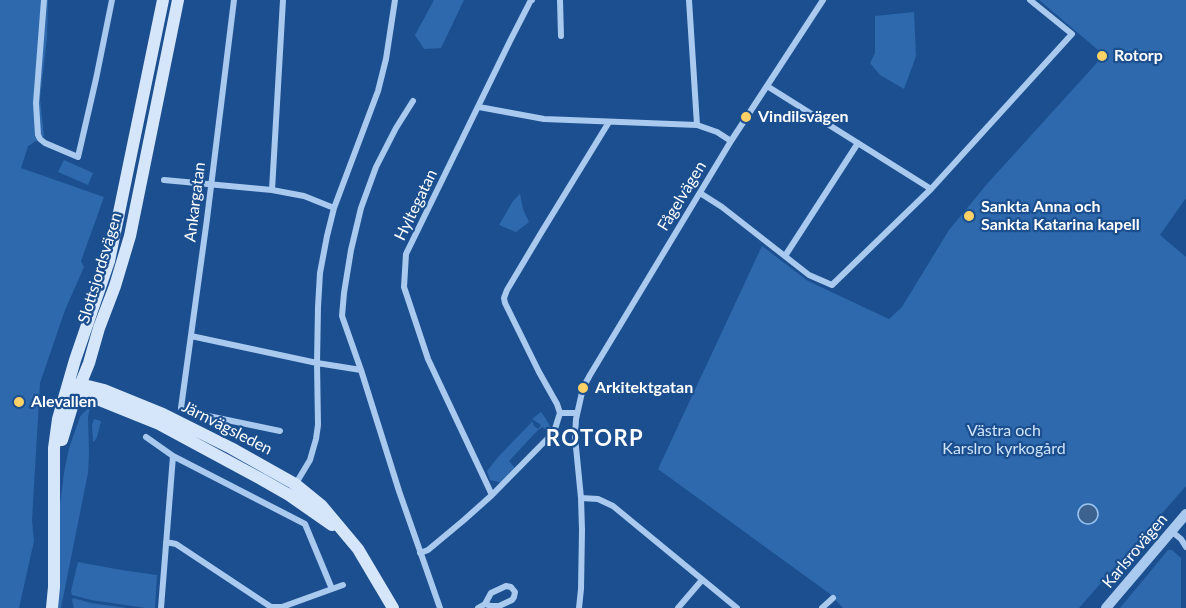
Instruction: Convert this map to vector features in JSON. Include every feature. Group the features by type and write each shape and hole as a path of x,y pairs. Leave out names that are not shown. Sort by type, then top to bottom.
{"main road":[{"name":"Slottsjordsvägen","path":"52,608 54,448 58,419 75,360 109,261 163,0"},
{"name":"Slottsjordsvägen","path":"54,507 64,430 116,286 130,236 178,0"},
{"path":"63,399 79,386 75,360"},
{"path":"64,430 78,408 102,395 91,377 89,363"},
{"name":"Järnvägsleden","path":"79,386 88,394 102,395 164,414 274,471 292,489 322,506 358,549 393,608"}],"street":[{"path":"44,0 36,95 39,140 78,157 112,0"},
{"name":"Ankargatan","path":"234,0 181,408 189,412 280,431"},
{"path":"272,190 283,0"},
{"path":"292,489 310,460 316,440 318,307 320,273 327,236 334,208 378,91 386,59 395,0"},
{"name":"Hyltegatan","path":"492,495 428,359 404,287 406,254 532,0"},
{"path":"560,0 561,36"},
{"path":"689,0 697,125"},
{"name":"Fågelvägen","path":"579,608 583,545 576,438 577,413 581,394 590,375 731,141 823,0"},
{"path":"700,193 722,207 809,275 832,285 931,189 1072,34 1030,0"},
{"path":"767,86 931,189"},
{"path":"413,101 376,167 361,208 351,250 342,316 440,608"},
{"path":"478,107 544,119 697,125 717,132 731,141"},
{"path":"420,553 428,550 492,495 554,432 560,413 557,404 539,372 504,297 609,122"},
{"path":"785,256 858,143"},
{"path":"164,180 272,190 304,196 334,208"},
{"path":"191,336 361,370"},
{"path":"560,413 577,413"},
{"path":"146,437 173,456 305,525 332,589"},
{"path":"160,608 173,456"},
{"path":"581,498 606,501 737,608"},
{"name":"Karlsrovägen","path":"1106,608 1186,514"},
{"path":"1171,531 1181,539 1186,547"},
{"path":"166,542 176,544 271,607 282,607 343,585"},
{"path":"678,608 702,580"},
{"path":"478,608 485,604 491,593 506,586 511,586 515,592 512,600 499,606 485,604"},
{"path":"822,608 833,598"}],"green space":[{"name":"Alevallen","path":"0,0 48,0 47,38 40,99 44,136 28,146 21,168 104,197 81,261 84,267 65,310 40,383 32,520 34,541 19,608 0,608"},
{"path":"434,0 464,0 441,48 424,49 415,35"},
{"name":"Västra och Karslro kyrkogård","path":"1039,0 1186,0 1186,198 1160,235 1186,257 1186,486 1079,608 843,608 830,594 658,469 762,246 808,281 889,319 902,307 949,230 987,184 1104,55"},
{"path":"914,12 916,56 904,89 880,75 870,63 875,53 875,16"},
{"path":"64,160 93,173 88,185 58,172"},
{"path":"520,194 529,222 516,232 499,225 513,201"},
{"path":"90,407 88,473 61,608 57,608 60,505 64,473 69,448 80,417"},
{"path":"541,412 552,430 548,432 542,427 537,431 509,461 516,469 500,484 490,480 487,471 531,421 538,429 541,425 532,419"},
{"path":"94,419 101,421 94,442 92,425"},
{"path":"1168,550 1172,550 1181,558 1181,608 1120,608"},
{"path":"78,562 157,575 155,608 91,600 72,595"},
{"path":"73,598 91,603 127,608 74,608"}],"shaded area":[{"path":"1088,504 1095,507 1098,514 1095,521 1088,524 1081,521 1078,514 1081,507"}],"place":[{"name":"Rotorp","path":"1102,56"},
{"name":"Vindilsvägen","path":"746,117"},
{"name":"Sankta Anna och Sankta Katarina kapell","path":"969,216"},
{"name":"Arkitektgatan","path":"583,388"},
{"name":"Alevallen","path":"19,402"}],"district":[{"name":"ROTORP","path":"595,439"}]}
